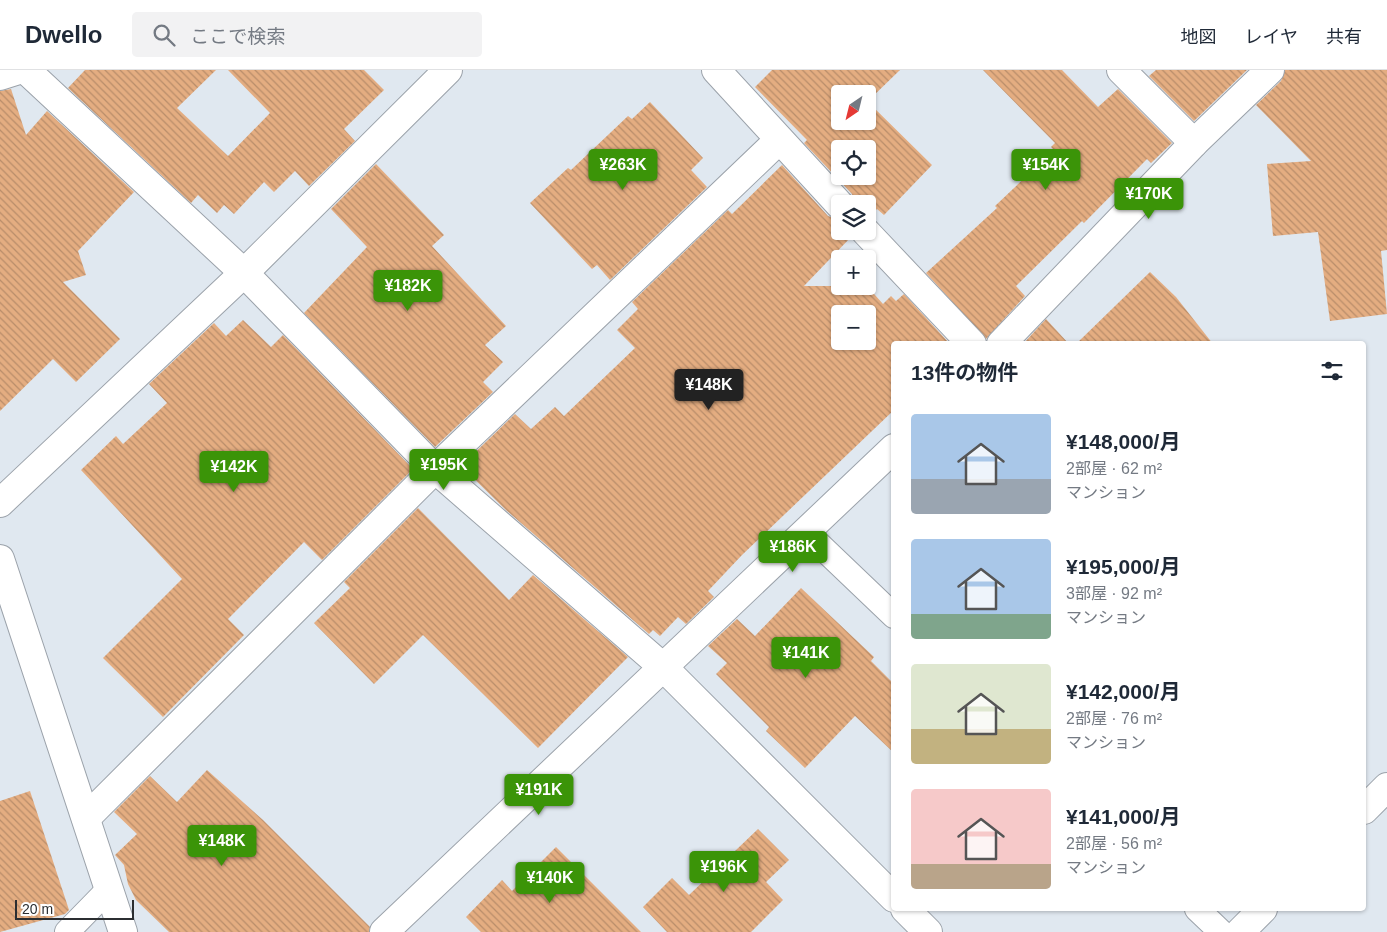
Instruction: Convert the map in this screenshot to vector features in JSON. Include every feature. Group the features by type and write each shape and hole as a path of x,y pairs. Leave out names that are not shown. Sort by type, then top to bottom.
{"street":[{"path":"0,76 19,70"},
{"path":"26,70 244,273 435,469 664,668 891,895"},
{"path":"0,503 244,273 448,70"},
{"path":"716,70 831,195"},
{"path":"1121,70 1194,143"},
{"path":"1004,341 1194,143 1270,70"},
{"path":"86,818 435,469 779,140"},
{"path":"874,240 969,341"},
{"path":"384,932 891,451"},
{"path":"0,559 123,932"},
{"path":"907,911 928,932"},
{"path":"1240,932 1261,911"}],"lane":[{"path":"806,532 891,613"},
{"path":"67,932 109,889"},
{"path":"1199,911 1221,932"}],"building":[{"path":"85,70 216,70 177,108 228,156 270,113 228,70 364,70 384,90 344,129 355,141 309,186 295,171 274,192 264,182 234,214 224,205 217,213 198,195 191,203 68,88"},
{"path":"772,70 900,70 876,93 876,85 831,85 831,130 876,130 876,110 932,165 884,215 876,210 876,195 852,195 844,185 876,185 876,140 831,140 831,172 804,143 807,140 755,87"},
{"path":"983,70 1062,70 1098,107 1118,89 1172,143 1151,163 1147,159 1084,223 1082,221 1016,286 1025,296 986,339 926,273 997,208 995,206 1054,150 1051,147 1055,143"},
{"path":"1156,70 1247,70 1194,121 1149,76"},
{"path":"1285,70 1387,70 1387,250 1381,251 1387,314 1330,321 1318,232 1273,236 1267,164 1311,161 1256,105 1281,81"},
{"path":"11,89 26,135 47,111 134,192 78,251 86,275 63,282 120,339 76,382 53,359 0,411 0,91"},
{"path":"650,102 703,158 691,170 707,187 610,280 597,265 592,269 530,203 568,168 571,170 628,116 632,119"},
{"path":"376,164 444,235 432,246 506,326 485,345 503,362 483,382 493,392 435,447 304,313 367,247 331,209"},
{"path":"782,165 831,217 831,240 848,240 839,250 831,250 831,258 804,286 831,286 831,295 875,295 883,304 891,296 896,301 904,294 947,341 891,341 891,413 742,555 708,591 714,597 686,624 678,617 660,636 653,630 649,634 507,511 461,466 515,414 531,429 555,407 564,416 635,348 617,330 638,309 632,302 728,210 732,214"},
{"path":"1150,272 1176,297 1211,341 1079,341"},
{"path":"1046,319 1066,341 1026,341"},
{"path":"243,320 271,347 283,335 413,469 322,560 304,542 228,619 244,635 163,717 103,658 182,579 81,470 116,436 123,444 167,403 149,384 214,323 226,336"},
{"path":"418,508 509,600 533,575 628,657 538,748 423,635 374,684 314,623 350,588 344,582"},
{"path":"801,588 874,657 871,661 891,681 891,750 855,716 805,768 766,731 769,727 716,674 727,663 708,646 737,619 755,636"},
{"path":"207,770 263,820 370,927 369,932 169,932 136,900 128,884 124,865 115,855 137,834 114,812 150,776 177,802"},
{"path":"30,791 69,910 65,914 0,932 0,801"},
{"path":"758,829 789,860 766,882 783,900 751,932 667,932 643,907 672,878 689,895"},
{"path":"556,847 641,932 481,932 466,917 502,880 512,891"}]}
